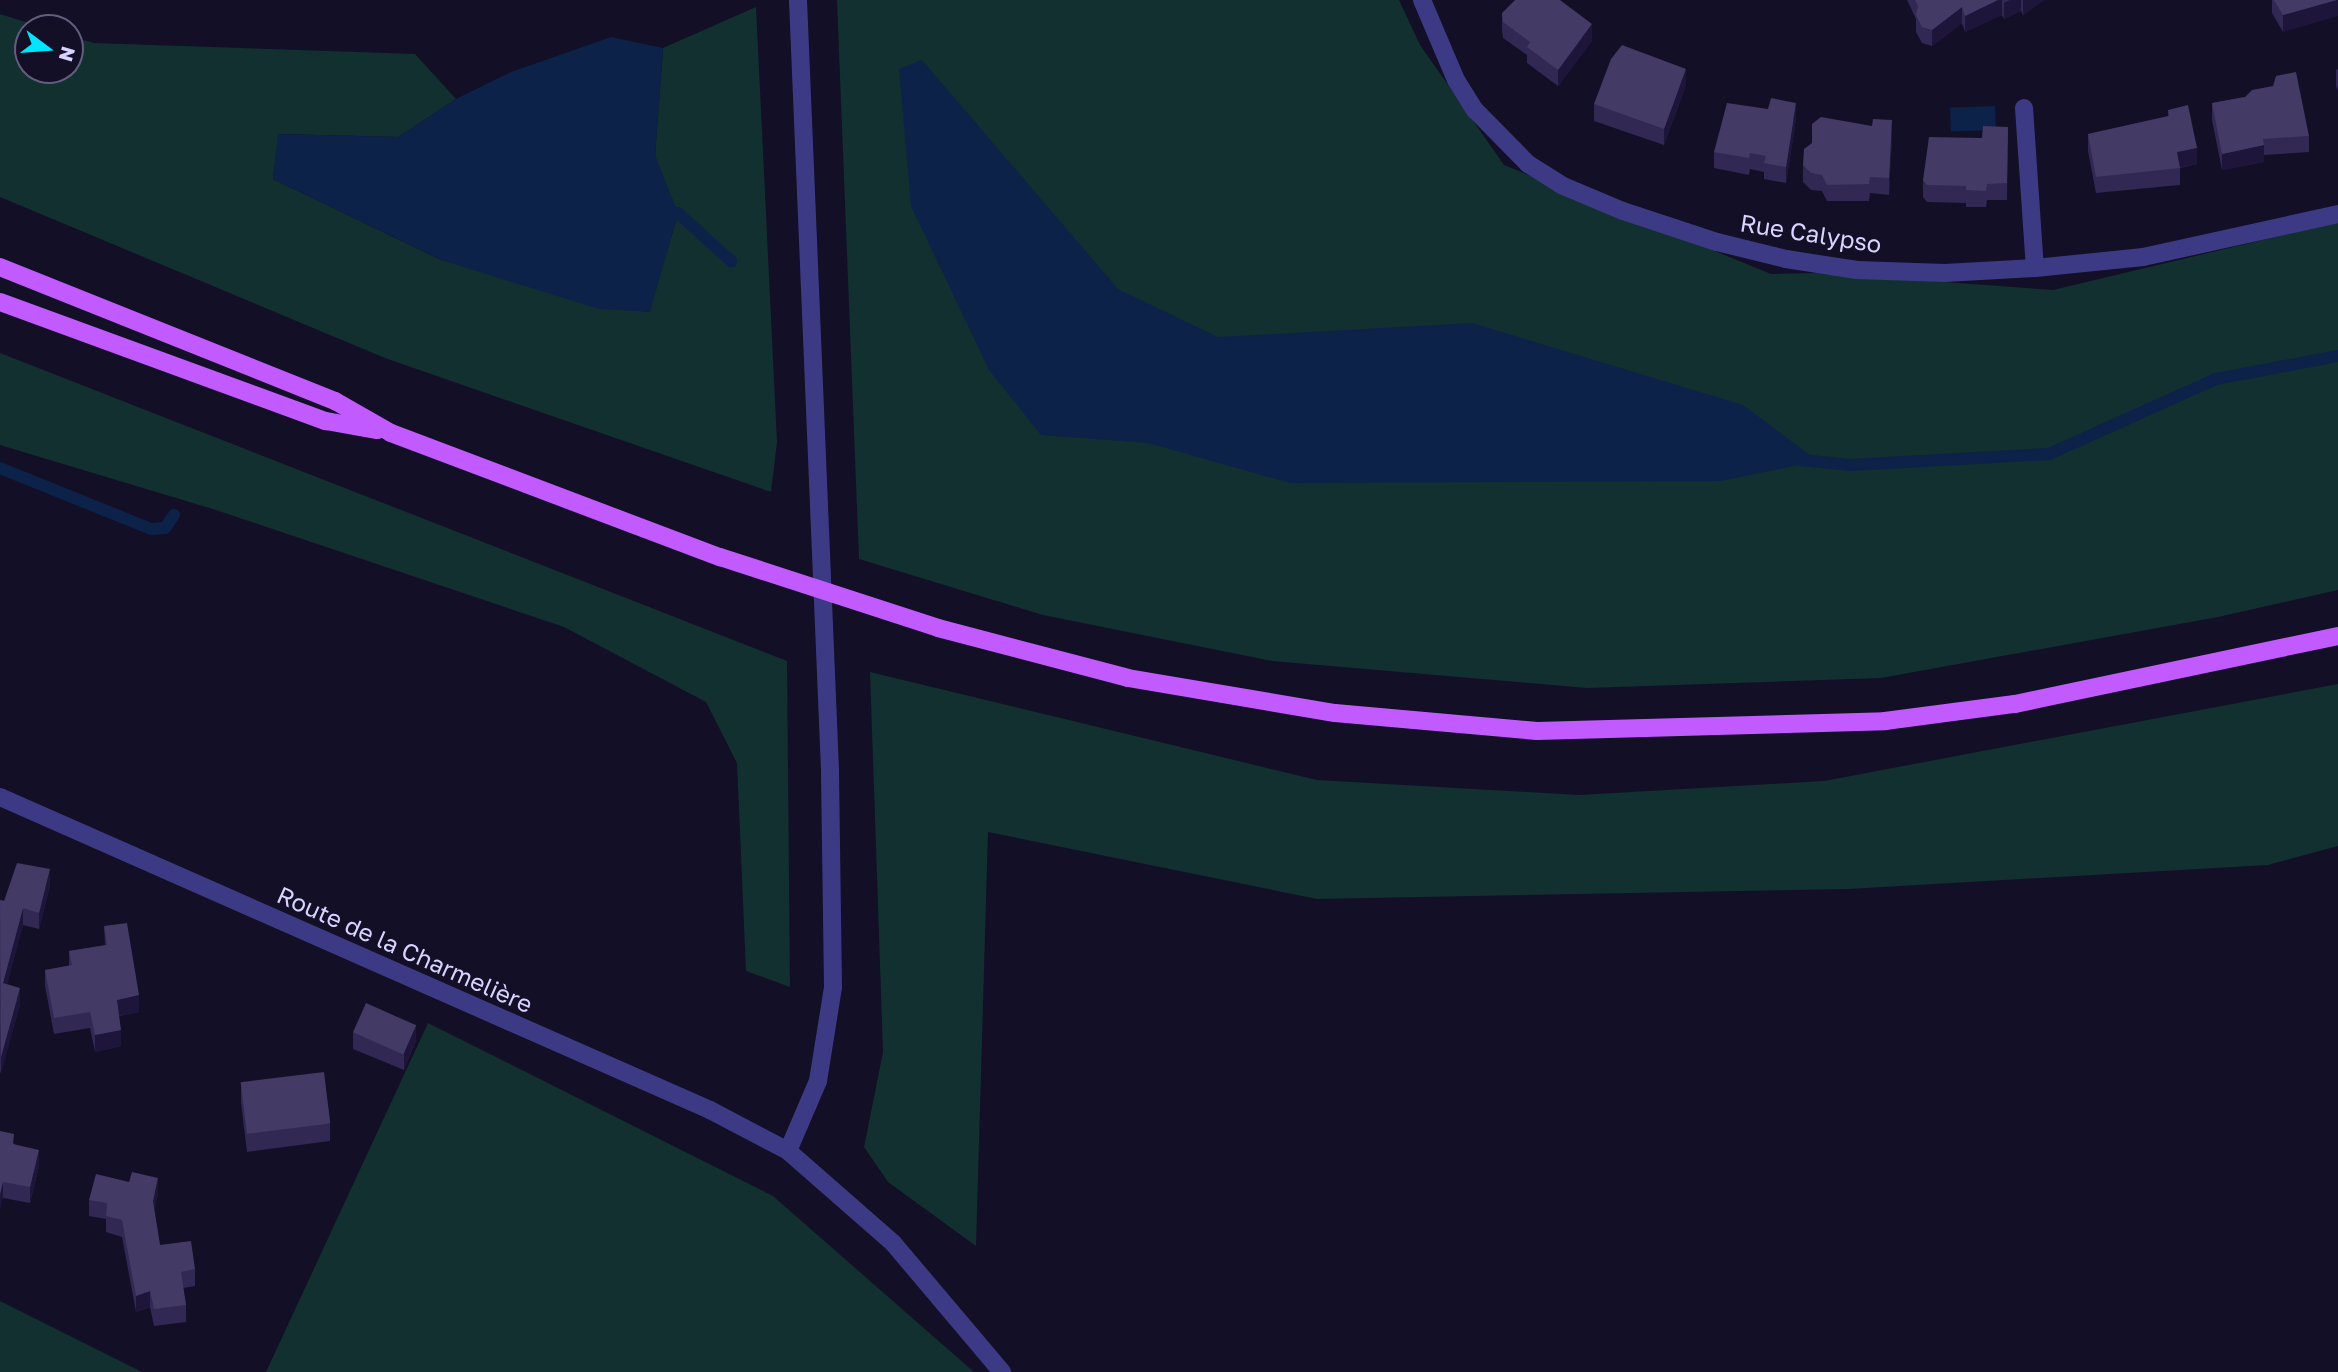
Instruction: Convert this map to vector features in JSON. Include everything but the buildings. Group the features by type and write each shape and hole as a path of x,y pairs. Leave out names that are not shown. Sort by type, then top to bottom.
{"main road":[{"path":"0,267 335,401 391,433 720,557 938,628 1128,678 1335,713 1537,731 1885,721 2015,704 2338,636"},
{"path":"0,302 326,421 391,433"}],"street":[{"path":"788,1151 818,1081 833,987 830,770 813,453 798,0"},
{"name":"Rue Calypso","path":"1422,0 1456,80 1475,110 1528,164 1561,185 1717,242 1787,259 1857,270 1945,273 2035,268 2143,257 2338,214"},
{"path":"2024,108 2035,268"},
{"name":"Route de la Charmelière","path":"0,797 710,1110 788,1151 893,1243 1002,1372"}],"green space":[{"path":"837,0 1399,0 1420,45 1504,165 1771,274 1821,273 2053,290 2338,222 2338,590 2218,617 1881,678 1587,688 1272,661 1043,615 859,559"},
{"path":"756,7 777,442 771,492 385,358 0,197 0,14 14,18 14,84 84,84 84,40 94,43 415,54 456,99 398,137 279,134 273,179 441,260 649,312 678,214 655,156 663,48"},
{"path":"0,353 787,661 790,987 746,971 737,763 706,702 564,627 216,510 0,445"},
{"path":"870,672 1317,780 1579,795 1824,781 2338,684 2338,846 2268,865 1848,889 1317,899 988,832 976,1246 888,1182 864,1147 883,1052"},
{"path":"428,1023 773,1196 974,1372 266,1372"},
{"path":"0,1301 142,1372 0,1372"}],"water":[{"path":"611,37 663,48 655,156 678,213 650,312 599,309 441,260 273,179 278,134 398,137 456,99 511,72"},
{"path":"922,60 1118,289 1218,337 1472,323 1743,405 1818,461 1721,481 1290,483 1148,443 1041,435 989,370 911,206 899,69"},
{"path":"1995,106 1996,130 1951,132 1950,108"}],"waterway":[{"path":"663,211 678,213 731,261"},
{"path":"1801,460 1851,465 2049,454 2216,379 2338,356"},
{"path":"0,468 151,529 165,528 174,515"}]}
